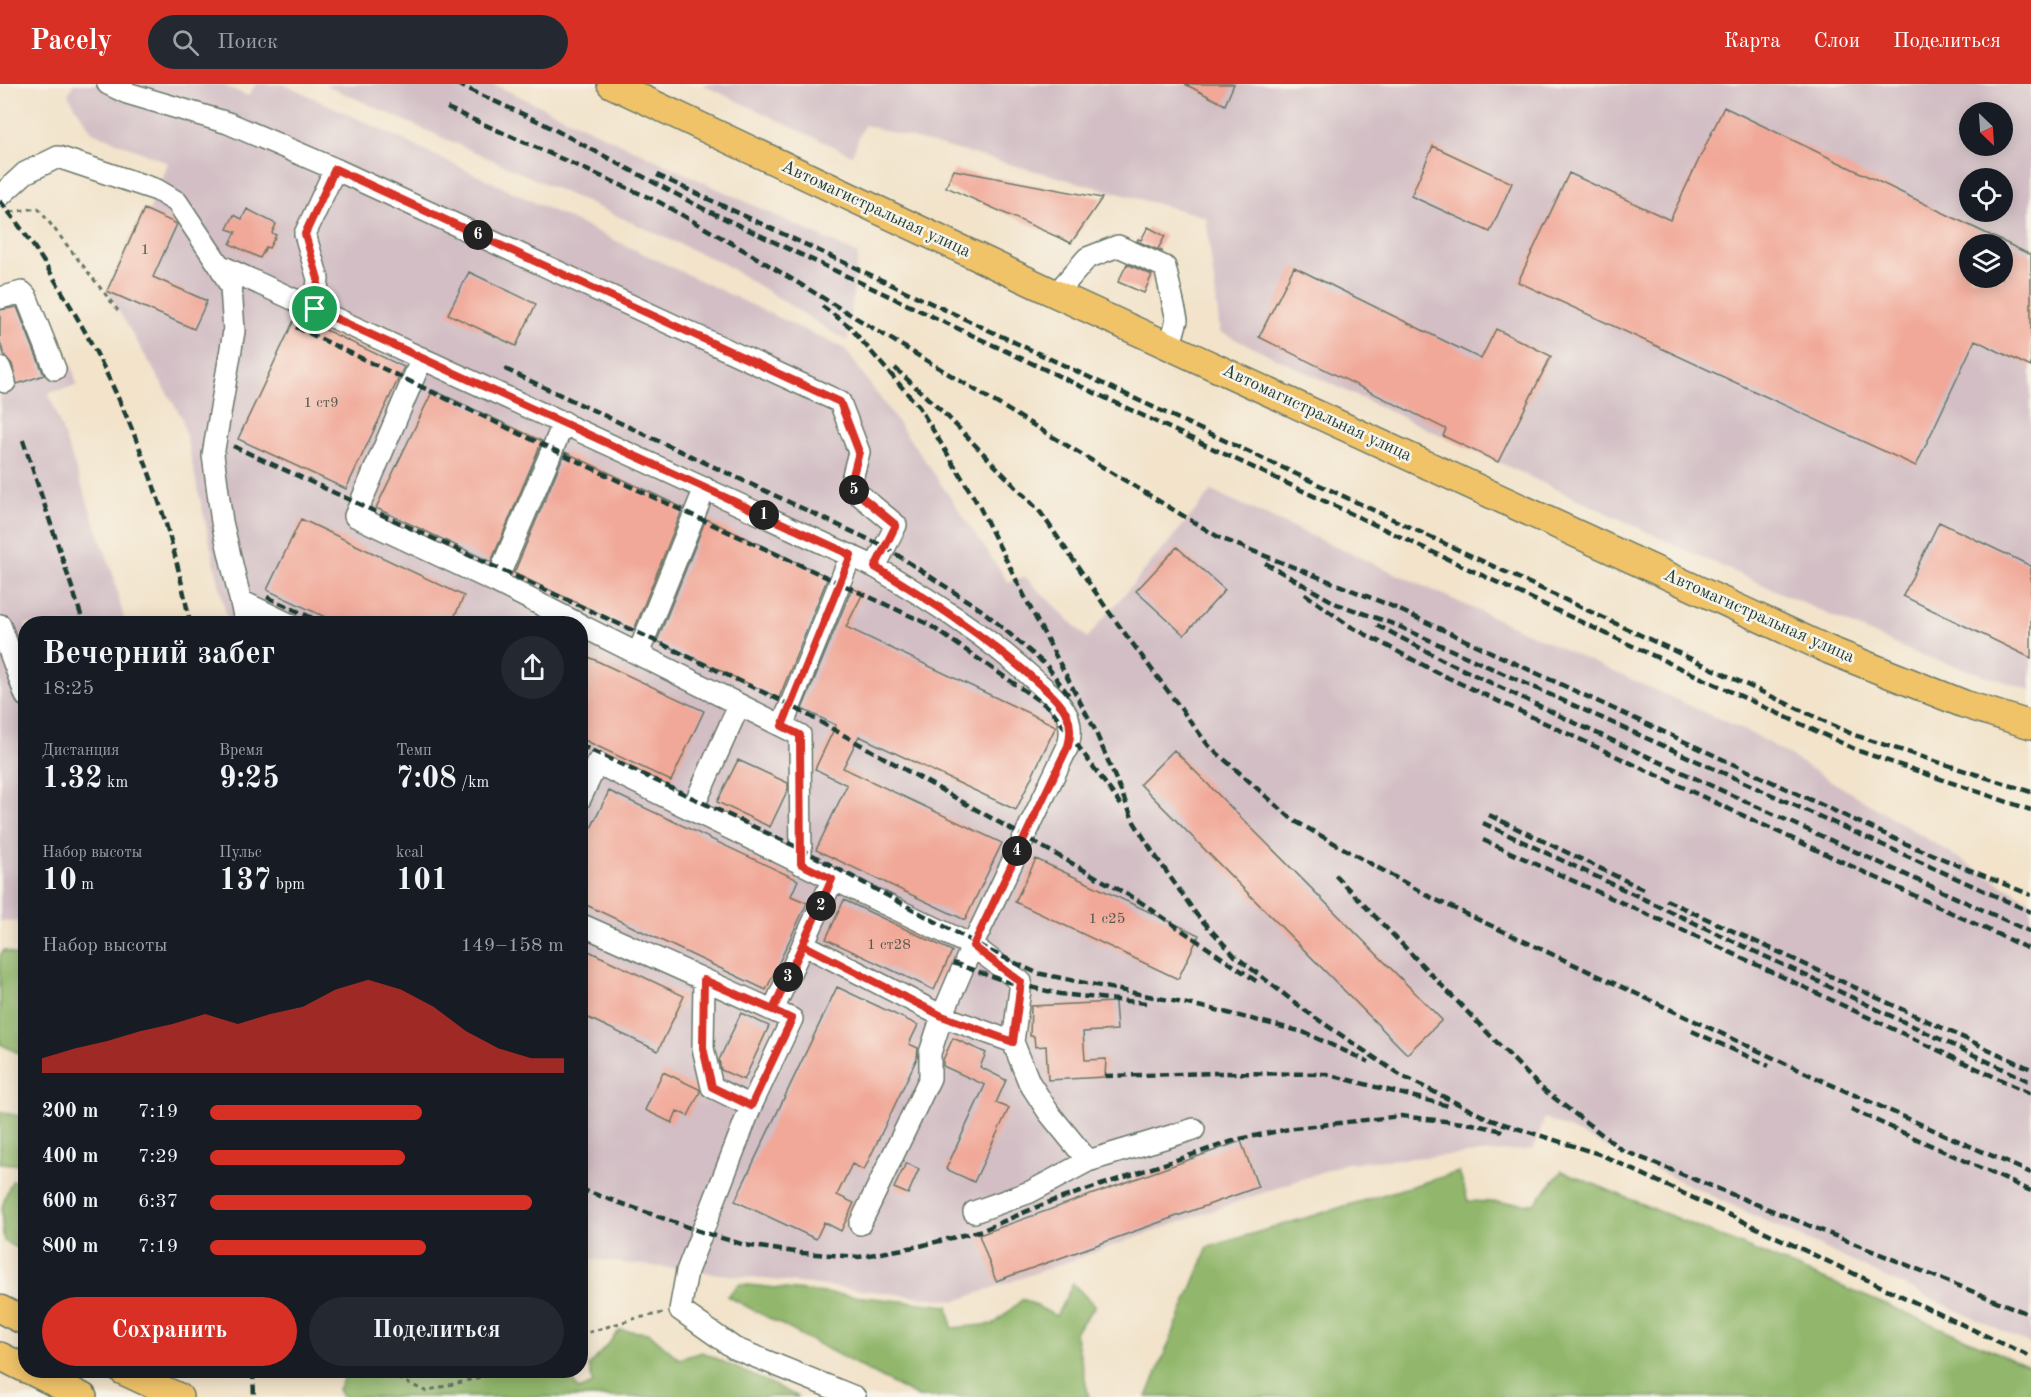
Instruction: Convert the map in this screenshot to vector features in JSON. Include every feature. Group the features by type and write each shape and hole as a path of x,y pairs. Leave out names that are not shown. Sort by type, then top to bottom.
{"main road":[{"name":"Автомагистральная улица","path":"611,84 1056,294 1829,650 1964,704 2031,725"},
{"path":"0,1309 18,1318"},
{"path":"0,1356 18,1364"},
{"path":"44,1378 83,1397"},
{"path":"138,1378 179,1397"}],"street":[{"path":"108,84 127,93 228,123 335,169 840,402 859,452 850,487 896,525 875,567"},
{"path":"4,204 26,173 58,157 158,190 177,202 219,265 231,287 234,331 213,455 222,522 244,616"},
{"path":"315,309 318,279 305,234 335,169"},
{"path":"1056,294 1087,258 1118,246 1165,267 1177,320 1170,345"},
{"path":"219,265 875,567 933,602 982,636 1057,700 1067,715 1070,725 1071,736 1068,746 942,1016 930,1053 930,1078 860,1224"},
{"path":"0,298 22,292 26,296 55,369"},
{"path":"422,358 355,516 564,616"},
{"path":"496,582 564,422"},
{"path":"638,654 705,488"},
{"path":"782,726 851,555"},
{"path":"241,601 272,616"},
{"path":"0,625 18,674"},
{"path":"588,628 800,735 801,864"},
{"path":"692,810 739,705"},
{"path":"588,782 597,763 973,946 1021,982 1013,1042 1029,1082 1048,1113 1088,1161"},
{"path":"773,1010 832,879"},
{"path":"588,928 792,1019 751,1106 687,1270 680,1310 734,1347 855,1397"},
{"path":"803,945 942,1016 1013,1042"},
{"path":"704,980 703,1048 712,1087 751,1106"},
{"path":"974,1212 1030,1192 1088,1161 1194,1129"}],"path":[{"path":"4,204 38,208 120,313"},
{"path":"588,1332 633,1318 680,1310"},
{"path":"397,1378 425,1391 478,1378"}],"shaded area":[{"path":"73,84 221,84 248,96 256,84 284,84 845,349 1008,582 1025,577 1087,638 1212,491 1757,736 2031,902 2031,1345 1545,1118 1533,1149 1347,1163 956,1301 588,1259 588,616 226,616 182,418 107,291 144,209 149,211 168,163 92,132 68,95"},
{"path":"323,84 493,84 858,254 847,341 724,264"},
{"path":"701,84 2031,84 2031,690 1912,652 1701,557 1220,332 1206,217 864,125 852,155"},
{"path":"29,283 72,367 77,385 49,393 114,577 123,616 18,616 18,922 0,921 0,293"}],"green space":[{"path":"4,950 18,957 18,1053 0,1044 0,955"},
{"path":"0,1112 18,1116 18,1164 0,1163"},
{"path":"1562,1171 2031,1367 2031,1397 1147,1397 1208,1247 1459,1172 1468,1201 1534,1204"},
{"path":"12,1181 18,1181 18,1248 4,1241 2,1210"},
{"path":"739,1284 948,1306 952,1328 994,1324 1023,1299 1056,1316 1073,1284 1095,1306 1075,1332 1089,1397 918,1397 727,1296"},
{"path":"620,1330 649,1333 679,1359 702,1352 799,1397 342,1397 338,1389 344,1378 572,1378 578,1390 593,1384 589,1366"}],"building":[{"path":"1185,84 1234,84 1225,105"},
{"path":"1724,107 1987,234 1959,234 1959,288 2013,288 2013,246 2031,255 2031,367 1975,340 1916,466 1518,282 1569,173 1670,220"},
{"path":"1433,146 1512,183 1490,232 1411,196"},
{"path":"954,170 1102,198 1071,243 946,187"},
{"path":"144,209 177,224 153,277 207,301 194,329 107,291"},
{"path":"247,209 276,224 272,233 276,235 260,258 230,244 236,232 227,229 234,215 242,219"},
{"path":"1148,227 1165,236 1158,249 1163,252 1137,241 1141,240"},
{"path":"1127,264 1152,275 1144,293 1118,282"},
{"path":"1294,267 1481,359 1496,329 1551,356 1498,462 1443,436 1446,429 1259,337"},
{"path":"469,272 536,304 516,346 448,314"},
{"path":"17,307 44,375 17,384 12,364 5,356 0,343 0,310"},
{"path":"296,316 404,367 346,489 238,439"},
{"path":"433,390 542,441 491,562 376,508"},
{"path":"565,452 683,508 634,630 514,573"},
{"path":"301,519 464,596 455,616 323,616 267,590"},
{"path":"706,519 828,577 779,698 657,641"},
{"path":"1939,522 2031,566 2031,658 1903,596"},
{"path":"1177,547 1225,590 1184,635 1136,591"},
{"path":"852,588 863,593 846,627 1056,726 1016,810 859,736 843,768 1002,843 965,920 816,850 847,785 815,769 836,725 802,709"},
{"path":"588,657 704,711 671,781 588,742"},
{"path":"1174,750 1442,1020 1407,1054 1140,784"},
{"path":"738,760 788,783 788,789 770,827 717,802"},
{"path":"609,791 798,880 791,896 807,903 766,990 588,906 588,834"},
{"path":"1036,859 1199,935 1178,979 1015,902"},
{"path":"844,900 952,951 934,990 826,939"},
{"path":"588,951 684,996 658,1051 588,1018"},
{"path":"837,987 918,1025 909,1044 918,1048 917,1058 864,1170 852,1164 837,1195 854,1203 841,1231 824,1222 816,1239 735,1201"},
{"path":"1115,1002 1117,1030 1083,1032 1085,1060 1106,1059 1105,1077 1048,1080 1046,1046 1035,1047 1034,1036 1030,1036 1031,1006"},
{"path":"741,1013 769,1026 744,1080 721,1070 719,1060"},
{"path":"953,1038 986,1053 980,1067 1006,1080 996,1103 1009,1108 974,1182 946,1169 985,1085 943,1066 943,1060"},
{"path":"663,1072 699,1089 700,1092 688,1116 677,1111 672,1123 645,1110"},
{"path":"1241,1141 1258,1187 996,1281 979,1235"},
{"path":"906,1163 919,1169 908,1194 894,1188"}],"railway":[{"path":"457,84 542,123 704,209 1859,751 2031,810"},
{"path":"447,108 659,202 747,252 1220,538 1389,605 1904,843 2031,895"},
{"path":"657,175 1854,735 2031,792"},
{"path":"0,201 34,247 64,295 119,399 161,509 188,616"},
{"path":"822,306 849,326 919,407 979,506 1094,728 1134,822 1196,914 1235,956 1307,1012 1400,1075 1491,1120 1602,1155 2031,1357"},
{"path":"296,327 642,492 928,624 1051,709 1121,805"},
{"path":"895,368 948,417 1041,513 1109,612 1208,745 1293,820 1432,898 1825,1082 2031,1173"},
{"path":"505,369 885,547 983,611 1047,666 1070,697"},
{"path":"23,440 81,616"},
{"path":"233,446 790,705 1139,901 1259,983"},
{"path":"1265,563 1337,604 1396,625 2031,912"},
{"path":"1305,594 1348,625 1438,673 2031,950"},
{"path":"267,597 308,616"},
{"path":"1377,625 1443,660 1594,732 2031,932"},
{"path":"588,749 801,849 990,951 1037,973 1212,1009 1303,1032 1369,1062"},
{"path":"1489,815 1645,890"},
{"path":"1483,823 2031,1082"},
{"path":"1483,840 1702,939 2031,1094"},
{"path":"1335,875 1540,1087 1622,1150 2031,1315"},
{"path":"1666,900 2031,1069"},
{"path":"953,963 1005,981 1060,994 1146,1003"},
{"path":"1692,1031 1769,1066"},
{"path":"1105,1076 1213,1073 1326,1074 1449,1106"},
{"path":"1851,1109 2031,1191"},
{"path":"588,1192 745,1245 802,1253 859,1257 920,1246 983,1230 1044,1204 1239,1139 1294,1128 1401,1116 1472,1124 1503,1131"},
{"path":"253,1378 254,1397"}],"route":[{"path":"315,309 318,279 305,234 335,169 840,402 859,452 850,487 896,525 875,567 933,602 982,636 1057,700 1067,715 1070,725 1071,736 1068,746 973,946 1021,982 1013,1042 942,1016 803,945 773,1010 704,980 703,1048 712,1087 751,1106 792,1019 773,1010 832,879 801,864 800,735 782,726 851,555 315,309"}]}
